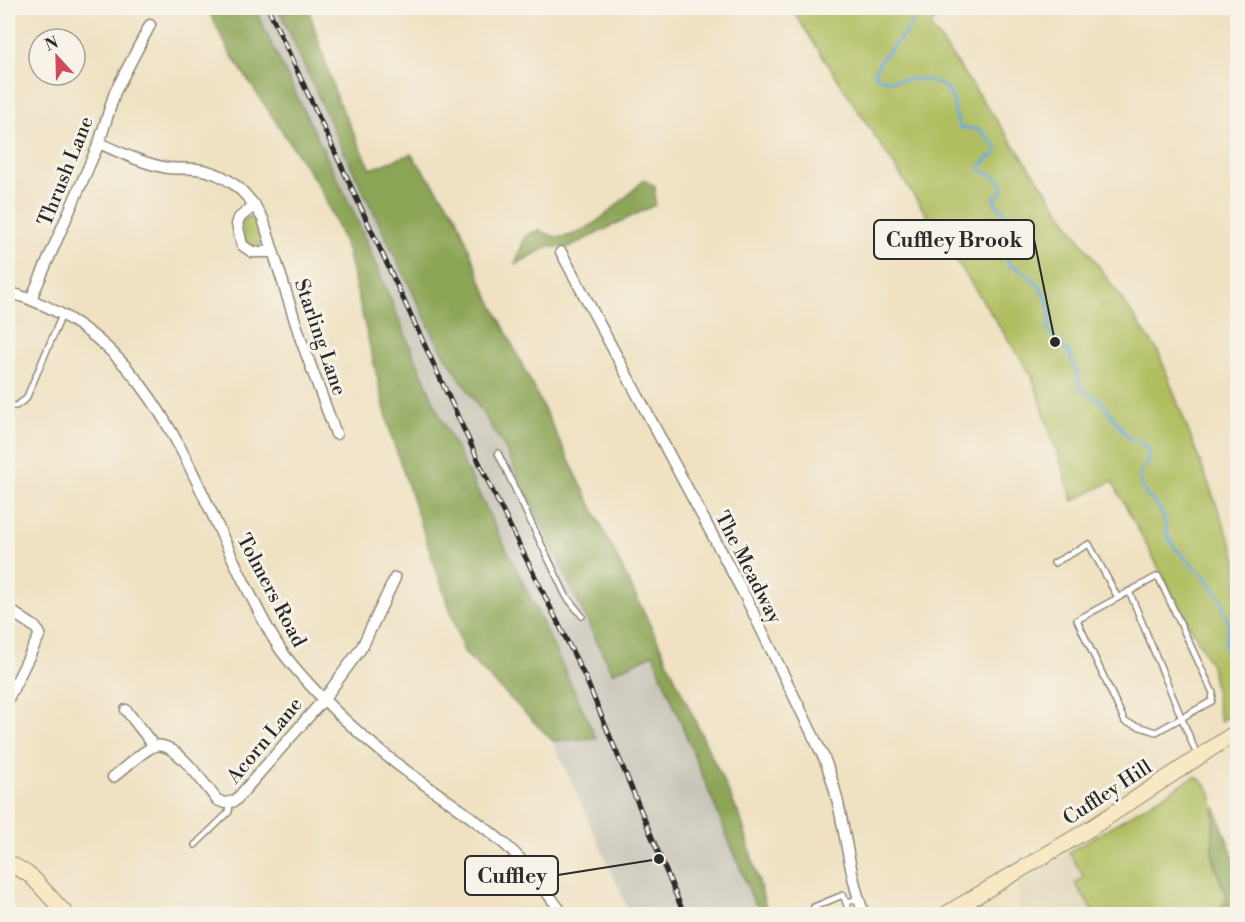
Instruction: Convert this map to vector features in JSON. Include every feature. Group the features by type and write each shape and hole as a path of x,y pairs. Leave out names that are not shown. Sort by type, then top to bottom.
{"main road":[{"name":"Cuffley Hill","path":"946,915 998,886 1238,731"},
{"path":"8,862 31,876 66,915"}],"street":[{"name":"Thrush Lane","path":"31,299 99,143 115,92 150,25"},
{"name":"Starling Lane","path":"99,143 151,164 169,168 197,169 218,175 240,188 255,205 263,219 336,434"},
{"path":"255,205 239,218 237,224 242,245 252,252 273,252"},
{"name":"The Meadway","path":"561,252 746,598 824,758 832,782 858,898 864,915"},
{"name":"Tolmers Road","path":"8,292 31,299 82,326 109,350 146,391 183,448 234,562 285,656 324,699 396,763 511,849 563,915"},
{"name":"Acorn Lane","path":"126,710 154,746 176,752 217,800 230,803 240,798 324,699 362,647 394,578"},
{"path":"8,609 35,627 40,634 8,699"},
{"path":"113,777 154,746"}],"lane":[{"path":"8,406 16,406 26,399 62,314"},
{"path":"498,453 566,596 582,616"},
{"path":"1054,563 1089,544 1118,598"},
{"path":"1158,576 1213,693 1212,701 1182,720 1156,732 1125,722 1077,620 1118,598 1158,576"},
{"path":"1129,591 1198,757"},
{"name":"Acorn Lane","path":"195,845 229,812 230,803"},
{"path":"814,906 843,895 850,915"},
{"path":"846,903 858,898"}],"shaded area":[{"path":"254,8 278,8 335,133 437,342 505,448 612,673 653,654 754,902 766,914 630,914 553,741 595,738 534,605 439,414 353,211"},
{"path":"1069,852 1084,877 1075,883 1095,914 1020,914 1017,883"}],"green space":[{"path":"207,8 254,8 353,211 439,414 534,605 596,738 553,741 464,652 391,435 347,250 322,191 230,53"},
{"path":"278,8 308,8 338,101 371,169 411,154 456,215 482,283 656,637 741,819 768,914 754,902 653,654 612,673 505,448 437,342 335,133"},
{"path":"791,8 950,8 930,25 1158,351 1237,559 1237,710 1220,721 1211,665 1112,481 1073,501 1032,376"},
{"path":"644,180 655,187 655,205 569,247 547,247 515,265 525,236 538,230 560,237 582,231 616,206"},
{"path":"248,217 257,218 265,237 259,247 246,245 241,223"},
{"path":"1195,776 1211,793 1213,803 1213,859 1227,895 1220,914 1095,914 1075,883 1084,877 1069,852"},
{"path":"1216,809 1236,865 1237,914 1220,914 1227,895 1214,853 1213,834"}],"waterway":[{"path":"913,8 910,27 885,55 875,74 888,80 917,79 937,83 952,97 956,118 961,128 979,129 997,147 996,155 989,157 980,167 1001,183 1003,192 995,196 995,203 1011,217 1006,244 1008,264 1027,274 1042,289 1049,308 1048,330 1071,356 1083,391 1100,400 1127,436 1146,446 1149,459 1140,474 1141,485 1146,495 1157,505 1164,518 1168,537 1176,549 1205,577 1221,599 1229,626 1225,645 1238,721"}],"railway":[{"path":"268,8 493,492 586,679 684,914"}],"place":[{"name":"Cuffley Brook","path":"1055,342"},
{"name":"Cuffley","path":"659,859"}]}
